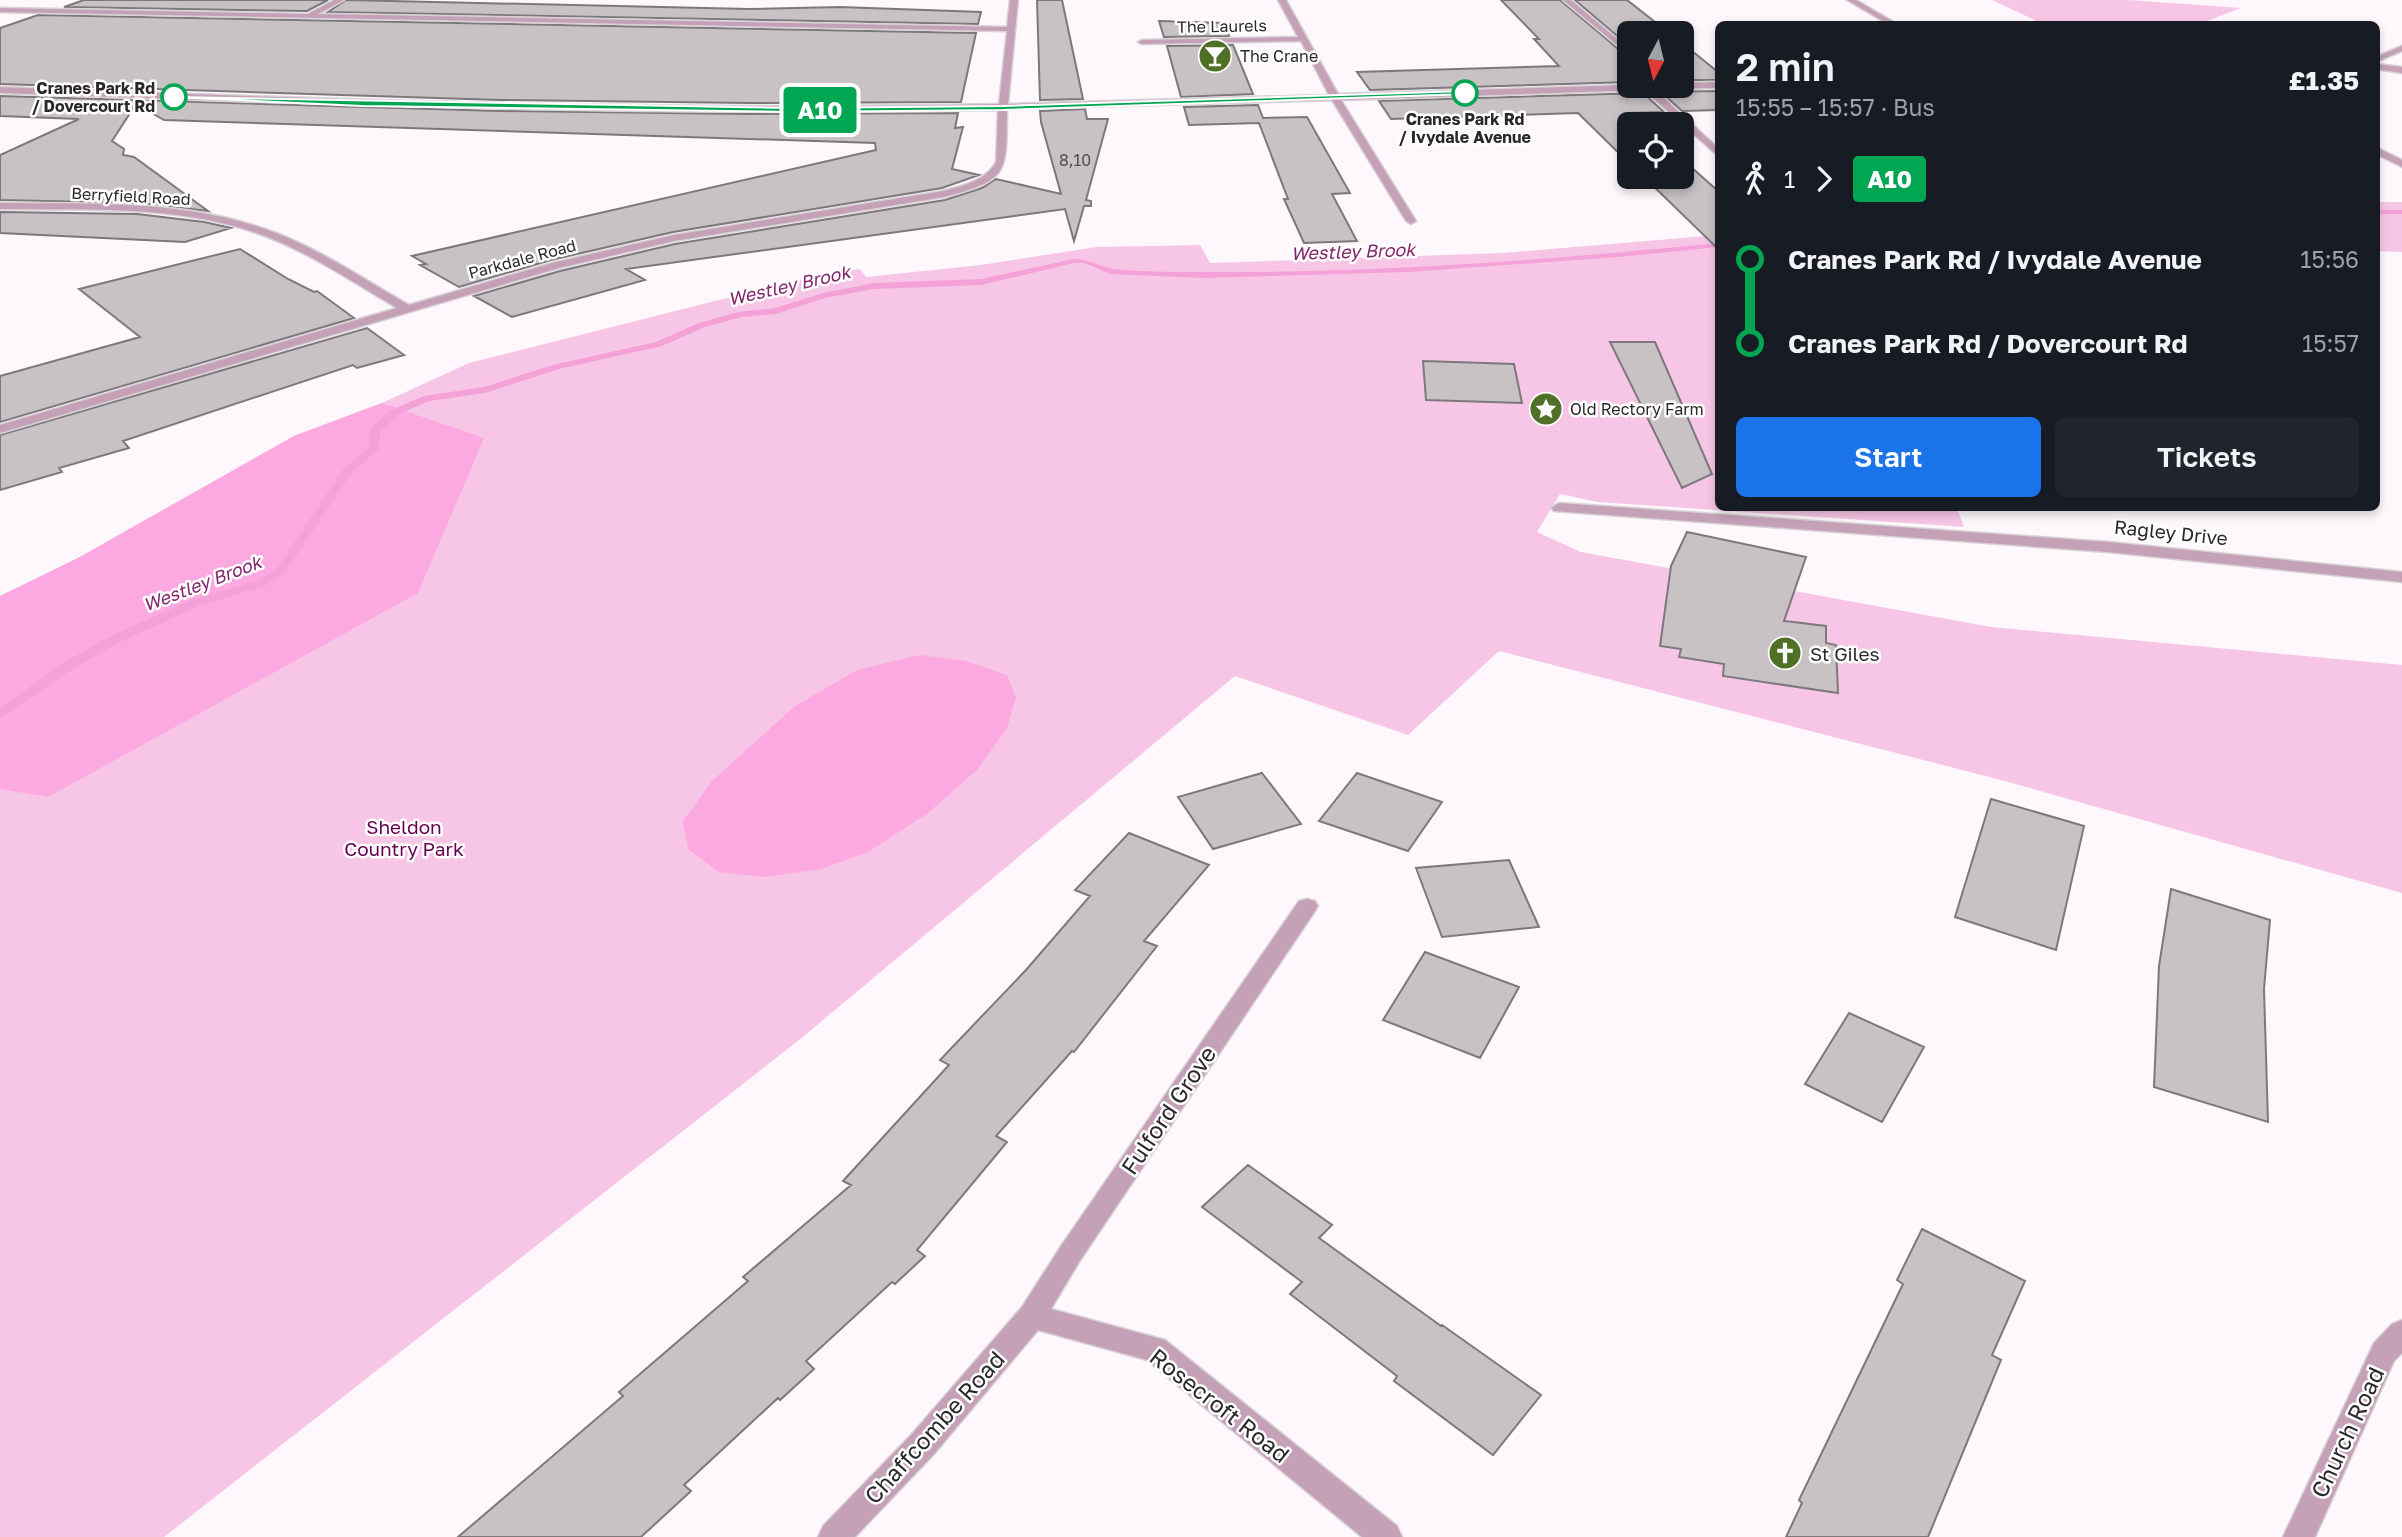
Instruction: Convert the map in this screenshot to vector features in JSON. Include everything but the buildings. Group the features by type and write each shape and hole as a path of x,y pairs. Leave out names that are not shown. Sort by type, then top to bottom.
{"street":[{"path":"34,10 65,0"},
{"path":"307,16 340,0"},
{"path":"1003,108 1014,0"},
{"path":"1282,0 1335,97 1411,220"},
{"path":"1567,0 1617,43"},
{"path":"1852,0 1888,21"},
{"path":"0,10 1013,29"},
{"name":"The Laurels","path":"1142,42 1302,39"},
{"path":"2380,61 2402,48"},
{"path":"2380,64 2402,70"},
{"path":"1694,85 1715,85"},
{"path":"0,90 362,104 583,108 1003,108 1617,88"},
{"path":"1658,98 1715,150"},
{"name":"Parkdale Road","path":"0,429 556,265 674,238 961,190 985,179 996,171 1001,162 1003,108"},
{"path":"2380,152 2402,164"},
{"name":"Berryfield Road","path":"0,206 160,211 220,219 257,229 289,244 406,308"},
{"name":"Ragley Drive","path":"1559,508 2108,547 2402,577"},
{"name":"Fulford Grove","path":"1032,1316 1078,1242 1307,906"},
{"name":"Chaffcombe Road","path":"834,1537 923,1444 1032,1316"},
{"name":"Rosecroft Road","path":"1032,1316 1155,1349 1386,1537"},
{"name":"Church Road","path":"2299,1537 2384,1352 2402,1333"}],"green space":[{"path":"1992,0 2129,0 2241,8 2207,21 2037,21"},
{"path":"2380,202 2402,202 2402,252 2380,251"},
{"name":"Sheldon Country Park","path":"1715,235 1715,510 1598,502 1560,494 1537,532 1581,552 1991,627 2402,665 2402,893 2001,780 1499,651 1408,735 1235,676 799,1040 164,1537 0,1537 0,596 78,558 294,436 382,403 469,363 818,275 860,269 866,277 981,265 1096,247 1200,245 1210,263 1503,253"},
{"name":"Sheldon Country Park","path":"1730,511 1958,511 1964,527"}],"shaded area":[{"path":"382,403 484,438 418,593 48,797 0,789 0,596 78,558 294,436"},
{"path":"920,655 966,661 1007,675 1016,697 1007,728 978,769 928,813 868,852 821,869 764,877 719,872 688,849 683,821 712,781 795,706 857,670"}],"waterway":[{"name":"Westley Brook","path":"2380,212 2402,212"},
{"name":"Westley Brook","path":"0,714 70,665 117,638 195,603 250,587 280,572 348,470 374,449 375,431 395,412 427,398 485,390 556,367 659,344 702,325 741,314 776,311 823,296 874,286 981,282 1074,261 1086,261 1110,271 1204,275 1408,269 1619,255 1715,245"}],"bus line":[{"name":"A10","path":"174,97 362,104 792,110 1003,108 1465,93"}],"place":[{"name":"The Crane","path":"1215,56"},
{"name":"Cranes Park Rd / Ivydale Avenue","path":"1465,93"},
{"name":"Cranes Park Rd / Dovercourt Rd","path":"174,97"},
{"name":"Old Rectory Farm","path":"1546,409"},
{"name":"St Giles","path":"1785,653"}]}
